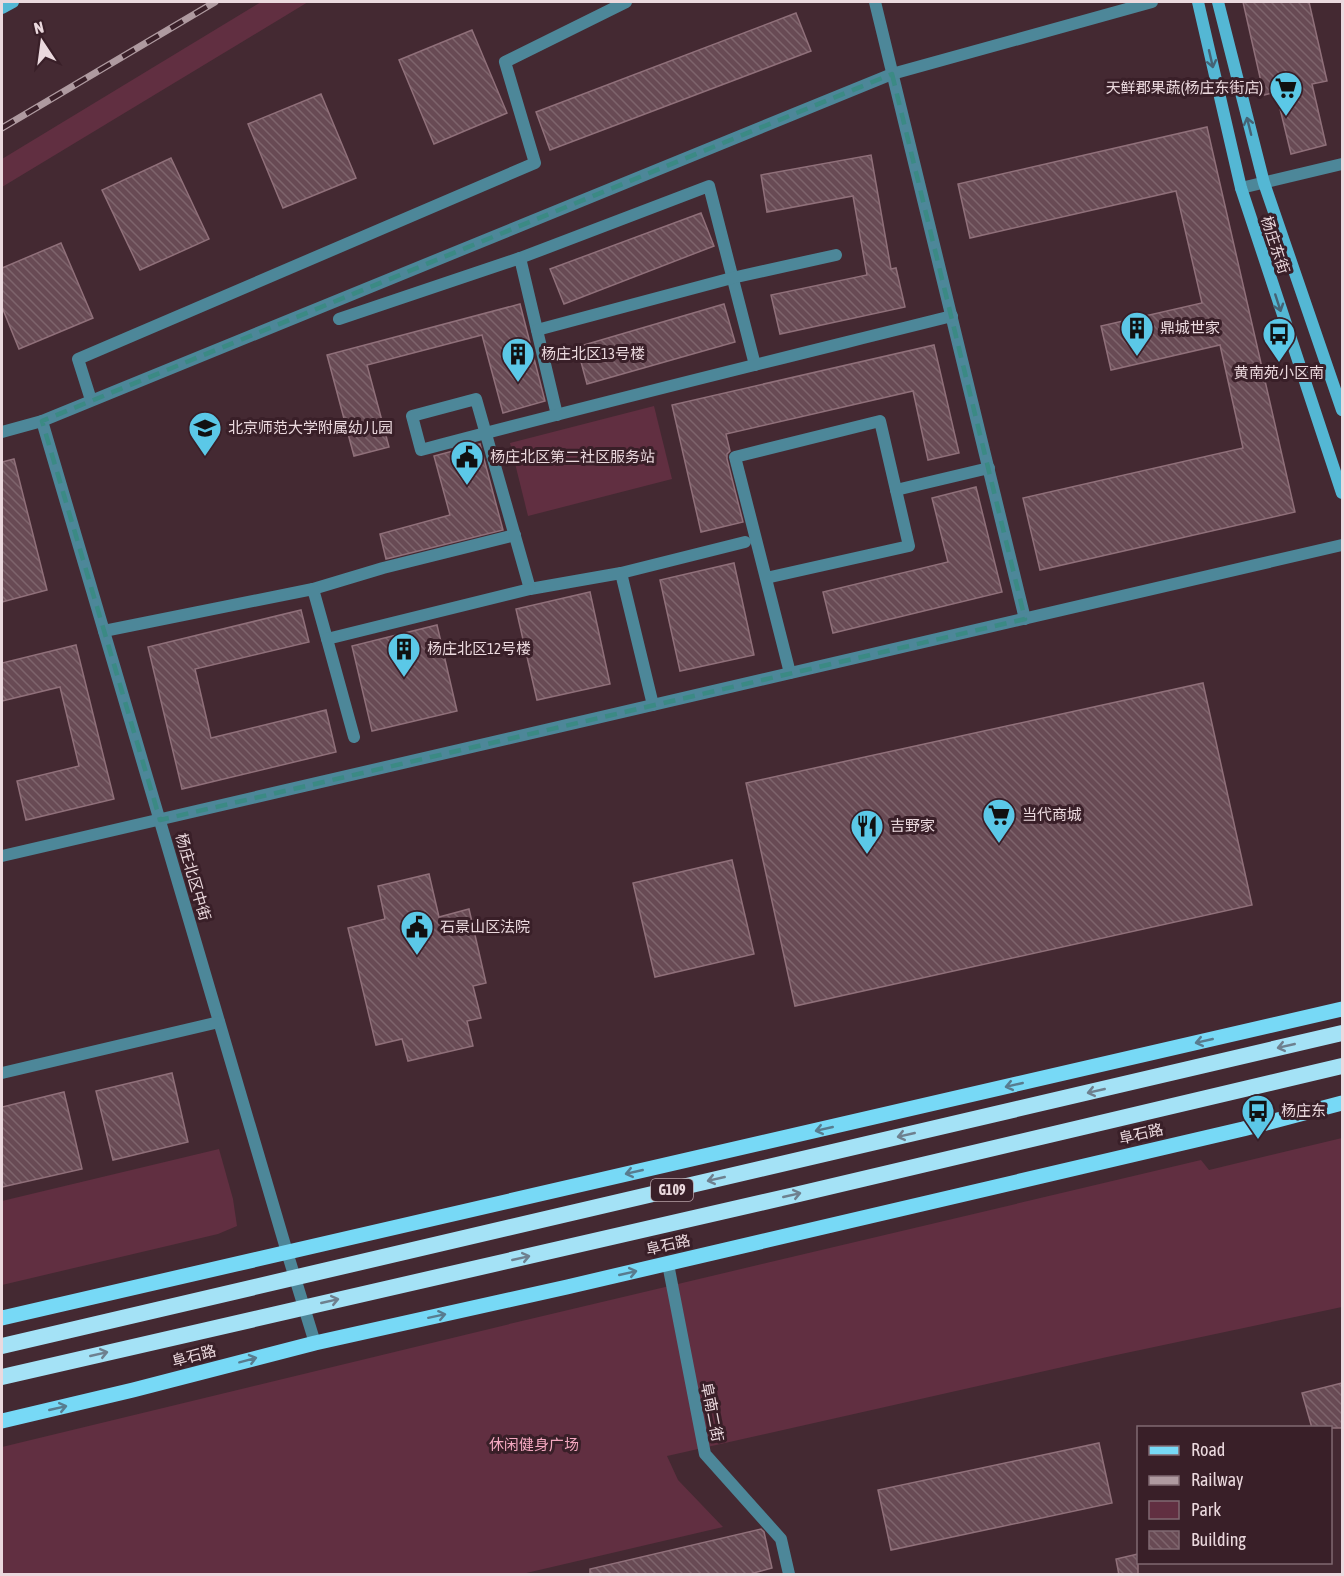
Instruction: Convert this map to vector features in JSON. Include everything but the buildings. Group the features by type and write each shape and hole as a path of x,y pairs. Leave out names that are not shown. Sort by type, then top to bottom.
{"highway":[{"name":"G109","path":"2,1346 1342,1033"},
{"name":"阜石路","path":"2,1377 799,1194 1342,1066"}],"main road":[{"name":"杨庄东街","path":"1198,2 1241,188 1342,493"},
{"name":"杨庄东街","path":"1218,2 1264,183 1342,410"},
{"path":"2,1318 1342,1009"},
{"name":"阜石路","path":"2,1421 134,1390 315,1342 668,1264 1242,1129 1342,1102"}],"street":[{"path":"91,400 78,359 535,163 505,62 626,2"},
{"path":"875,2 1025,619"},
{"path":"2,432 42,421 892,74 1152,2"},
{"path":"1241,188 1342,164"},
{"path":"339,319 520,258 709,186 755,365"},
{"path":"537,330 732,278 836,255"},
{"path":"520,258 557,415"},
{"path":"530,589 514,535 486,433 476,399 412,416 421,450 486,433 755,365 952,316"},
{"name":"杨庄北区中街","path":"42,421 315,1342"},
{"path":"766,578 909,546 880,421 735,457 790,673"},
{"path":"896,490 988,468"},
{"path":"104,631 313,589 383,568 514,535"},
{"path":"327,639 530,589 621,573 745,542"},
{"path":"2,856 1342,545"},
{"path":"621,573 653,705"},
{"path":"313,589 354,737"},
{"path":"2,1073 219,1022"},
{"name":"阜南二街","path":"668,1264 705,1454 781,1539 789,1575"}],"highlighted area":[{"path":"892,74 1025,619 160,820 42,421"}],"green space":[{"path":"261,2 308,2 2,187 2,159"},
{"path":"654,406 672,479 528,516 510,443"},
{"name":"休闲健身广场","path":"1342,1138 1342,1307 1107,1357 667,1456 678,1480 723,1527 522,1574 2,1574 2,1447 1201,1160 1209,1170"},
{"path":"219,1149 233,1199 237,1226 218,1234 2,1285 2,1201"}],"railway":[{"path":"2,128 215,2"}],"place":[{"name":"天鲜郡果蔬(杨庄东街店)","path":"1286,117"},
{"name":"鼎城世家","path":"1137,357"},
{"name":"黄南苑小区南","path":"1279,363"},
{"name":"杨庄北区13号楼","path":"518,383"},
{"name":"北京师范大学附属幼儿园","path":"205,457"},
{"name":"杨庄北区第二社区服务站","path":"467,486"},
{"name":"杨庄北区12号楼","path":"404,678"},
{"name":"当代商城","path":"999,844"},
{"name":"吉野家","path":"867,855"},
{"name":"石景山区法院","path":"417,956"},
{"name":"杨庄东","path":"1258,1140"}]}
